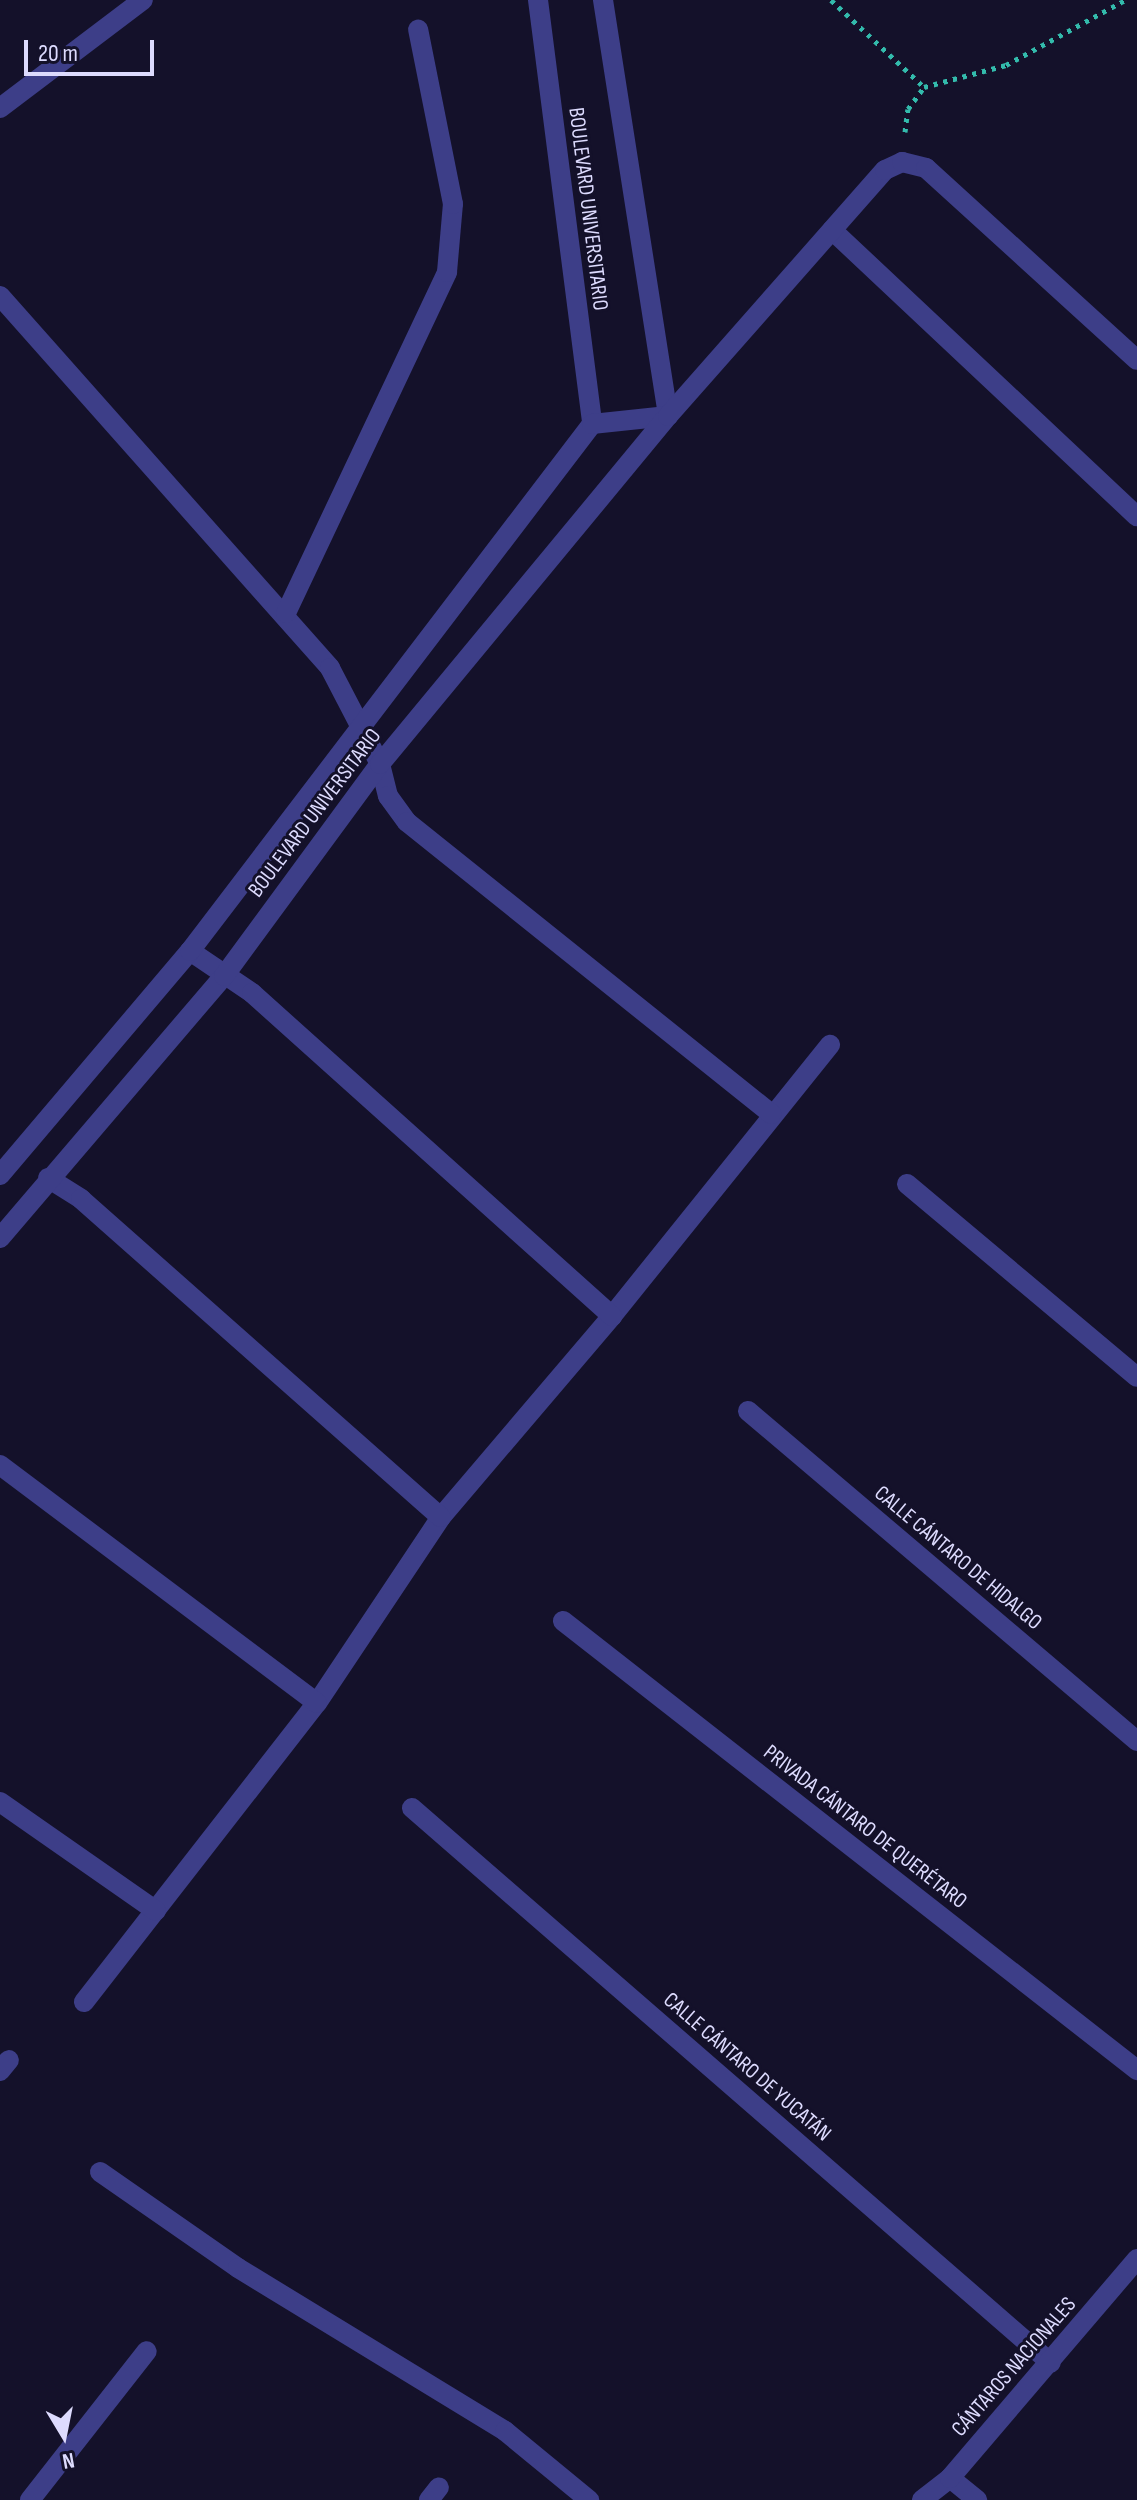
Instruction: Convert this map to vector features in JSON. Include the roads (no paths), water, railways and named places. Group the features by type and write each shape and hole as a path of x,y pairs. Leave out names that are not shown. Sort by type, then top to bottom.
{"street":[{"path":"0,108 143,0"},
{"name":"BOULEVARD UNIVERSITARIO","path":"0,1175 190,951 592,424 538,0"},
{"name":"BOULEVARD UNIVERSITARIO","path":"0,1238 48,1178 224,976 380,764 668,416 603,0"},
{"path":"286,613 447,272 453,204 418,29"},
{"path":"592,424 668,416 885,170 902,162 926,168 1137,360"},
{"path":"832,230 1137,516"},
{"path":"0,296 286,613 330,668 380,764 388,796 407,822 771,1114"},
{"path":"190,951 252,993 612,1316"},
{"path":"84,2002 317,1703 441,1517 612,1316 771,1114 830,1045"},
{"path":"48,1178 81,1199 441,1517"},
{"path":"907,1184 1137,1377"},
{"name":"CALLE CÁNTARO DE HIDALGO","path":"748,1411 1137,1741"},
{"path":"0,1465 317,1703"},
{"name":"PRIVADA CÁNTARO DE QUERÉTARO","path":"563,1621 1137,2070"},
{"path":"0,1802 156,1911"},
{"name":"CALLE CÁNTARO DE YUCATÁN","path":"412,1808 1051,2363"},
{"path":"100,2172 238,2268 505,2431 589,2500"},
{"name":"CÁNTAROS NACIONALES","path":"922,2500 950,2478 1134,2269"},
{"path":"30,2500 147,2351"},
{"path":"950,2478 977,2500"}]}
